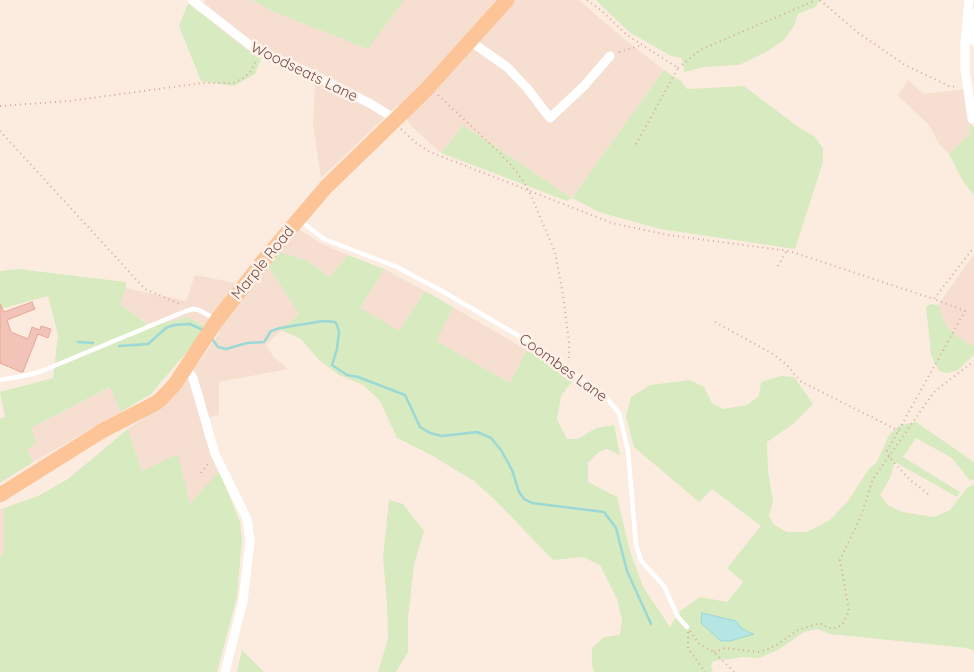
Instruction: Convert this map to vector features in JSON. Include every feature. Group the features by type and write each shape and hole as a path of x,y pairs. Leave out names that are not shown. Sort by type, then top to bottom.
{"main road":[{"name":"Marple Road","path":"0,495 102,431 156,403 174,384 214,325 298,219 326,187 429,88 507,0"}],"street":[{"name":"Woodseats Lane","path":"192,0 221,24 261,52 314,75 371,104 395,121"},
{"path":"969,0 965,42 972,118"},
{"path":"973,0 972,34 974,41"},
{"path":"470,42 506,67 527,88 550,118 584,86 610,56"},
{"path":"186,368 193,378 215,454 247,519 250,541 243,602 225,672"}],"lane":[{"name":"Coombes Lane","path":"298,219 324,239 397,267 442,291 531,343 605,396 619,413 628,451 636,545 641,561 664,586 678,617 687,627"},
{"path":"0,380 42,371 193,309 199,310 214,325"}],"path":[{"path":"587,0 602,11 627,35 678,68"},
{"path":"635,146 678,68 700,50 816,0"},
{"path":"820,0 857,32 905,65 949,86 968,89"},
{"path":"610,56 642,45"},
{"path":"0,106 69,101 203,83 232,83 244,78 251,71 261,52"},
{"path":"429,88 446,101 500,153 517,172 529,191 555,252 568,333 570,370"},
{"path":"395,121 415,142 430,152 612,223 668,235 787,250 965,311 887,451 910,479 928,494"},
{"path":"0,131 145,289 193,309"},
{"path":"934,299 974,247"},
{"path":"778,266 787,250"},
{"path":"715,322 774,354 787,365 800,381 899,431"},
{"path":"714,652 725,648 760,652 775,646 798,630 820,623 832,629 842,625 849,611 842,580 840,560 861,516 873,479 934,392 974,361"},
{"path":"201,473 215,454"},
{"path":"687,627 700,645 714,652 734,672"},
{"path":"687,627 688,648 706,672"}],"shaded area":[{"path":"205,0 252,0 274,12 368,49 404,0 579,0 664,70 572,198 463,125 441,153 412,127 398,105 321,178 313,125 315,83 253,55 200,14"},
{"path":"908,79 923,94 964,89 970,134 949,154 939,144 929,125 898,96"},
{"path":"299,229 320,243 348,255 330,277 308,261 280,252"},
{"path":"974,254 974,346 958,337 946,326 938,305"},
{"path":"268,266 299,314 266,345 273,356 288,369 219,382 219,415 201,419 219,471 190,505 178,455 142,471 128,429 164,404 199,362 220,332 187,317 151,326 120,304 126,288 186,301 195,275 252,286"},
{"path":"384,269 425,291 399,332 360,308"},
{"path":"453,307 527,350 510,383 435,341"},
{"path":"111,387 121,412 33,462 27,449 37,442 31,428"},
{"path":"4,508 4,551 0,559 0,509"}],"green space":[{"path":"252,0 404,0 368,49 274,12"},
{"path":"596,0 821,0 815,7 798,14 794,26 783,41 766,52 739,65 705,67 684,72 682,58 671,56 629,32"},
{"path":"188,3 253,55 261,59 255,74 234,86 201,81 179,26"},
{"path":"664,70 681,81 687,89 744,86 801,129 814,136 823,148 823,162 795,249 660,229 599,212 572,198"},
{"path":"969,123 974,127 974,195 963,181 949,154 970,134"},
{"path":"463,125 572,198 567,201 441,153"},
{"path":"280,252 308,261 330,277 348,255 384,269 360,308 399,331 425,291 453,307 436,341 510,383 527,350 552,363 573,380 561,396 557,419 567,439 578,439 596,428 614,425 620,455 607,449 599,452 588,463 588,482 617,497 630,551 643,587 670,627 680,611 700,597 727,602 743,582 727,568 761,526 712,489 699,502 634,447 626,417 631,397 650,385 690,380 704,387 712,403 723,409 747,405 759,396 761,382 781,376 794,377 813,404 793,424 767,442 768,470 773,502 769,516 774,525 787,532 807,532 830,520 848,501 868,470 877,462 889,435 900,425 916,422 974,462 974,479 970,481 952,458 916,438 903,457 960,492 957,497 895,462 890,478 880,495 888,505 902,512 934,517 950,510 967,488 974,484 974,651 967,648 830,634 817,629 804,632 778,650 759,658 744,657 713,661 711,666 713,672 594,672 592,648 604,637 620,635 622,620 617,599 600,565 583,557 553,560 474,481 431,455 397,438 380,401 363,385 339,375 319,360 301,339 281,330 299,314 268,266"},
{"path":"18,269 126,282 126,288 120,304 150,326 187,317 208,327 151,394 121,412 110,387 31,428 37,443 27,449 33,462 0,483 0,419 5,417 0,392 53,378 58,335 48,296 0,309 0,271"},
{"path":"931,304 938,305 946,326 958,337 974,346 974,355 958,370 947,373 939,371 931,355 926,306"},
{"path":"128,429 142,471 178,454 190,504 219,471 240,522 242,539 237,597 217,672 0,672 0,559 4,551 4,508 38,496 68,479"},
{"path":"389,500 403,504 424,531 414,565 408,618 408,652 396,672 378,672 388,639 383,558"},
{"path":"242,650 264,672 237,672"}],"water":[{"path":"702,613 736,621 740,627 754,634 730,641 721,641 701,623"}],"building":[{"path":"32,302 35,309 7,320 11,332 28,339 32,327 40,330 41,326 51,329 48,338 38,334 23,372 21,372 0,363 0,304 4,312"}],"waterway":[{"path":"212,339 218,347 226,349 247,343 264,342 271,331 280,328 323,321 335,322 339,332 337,349 332,365 347,375 358,377 405,395 420,427 430,433 442,436 477,432 491,438 501,450 512,470 519,492 524,499 532,503 604,512 616,528 627,571 651,624"},
{"path":"119,346 148,344 166,328 174,325 190,324 203,330"},
{"path":"78,342 93,343"}]}
